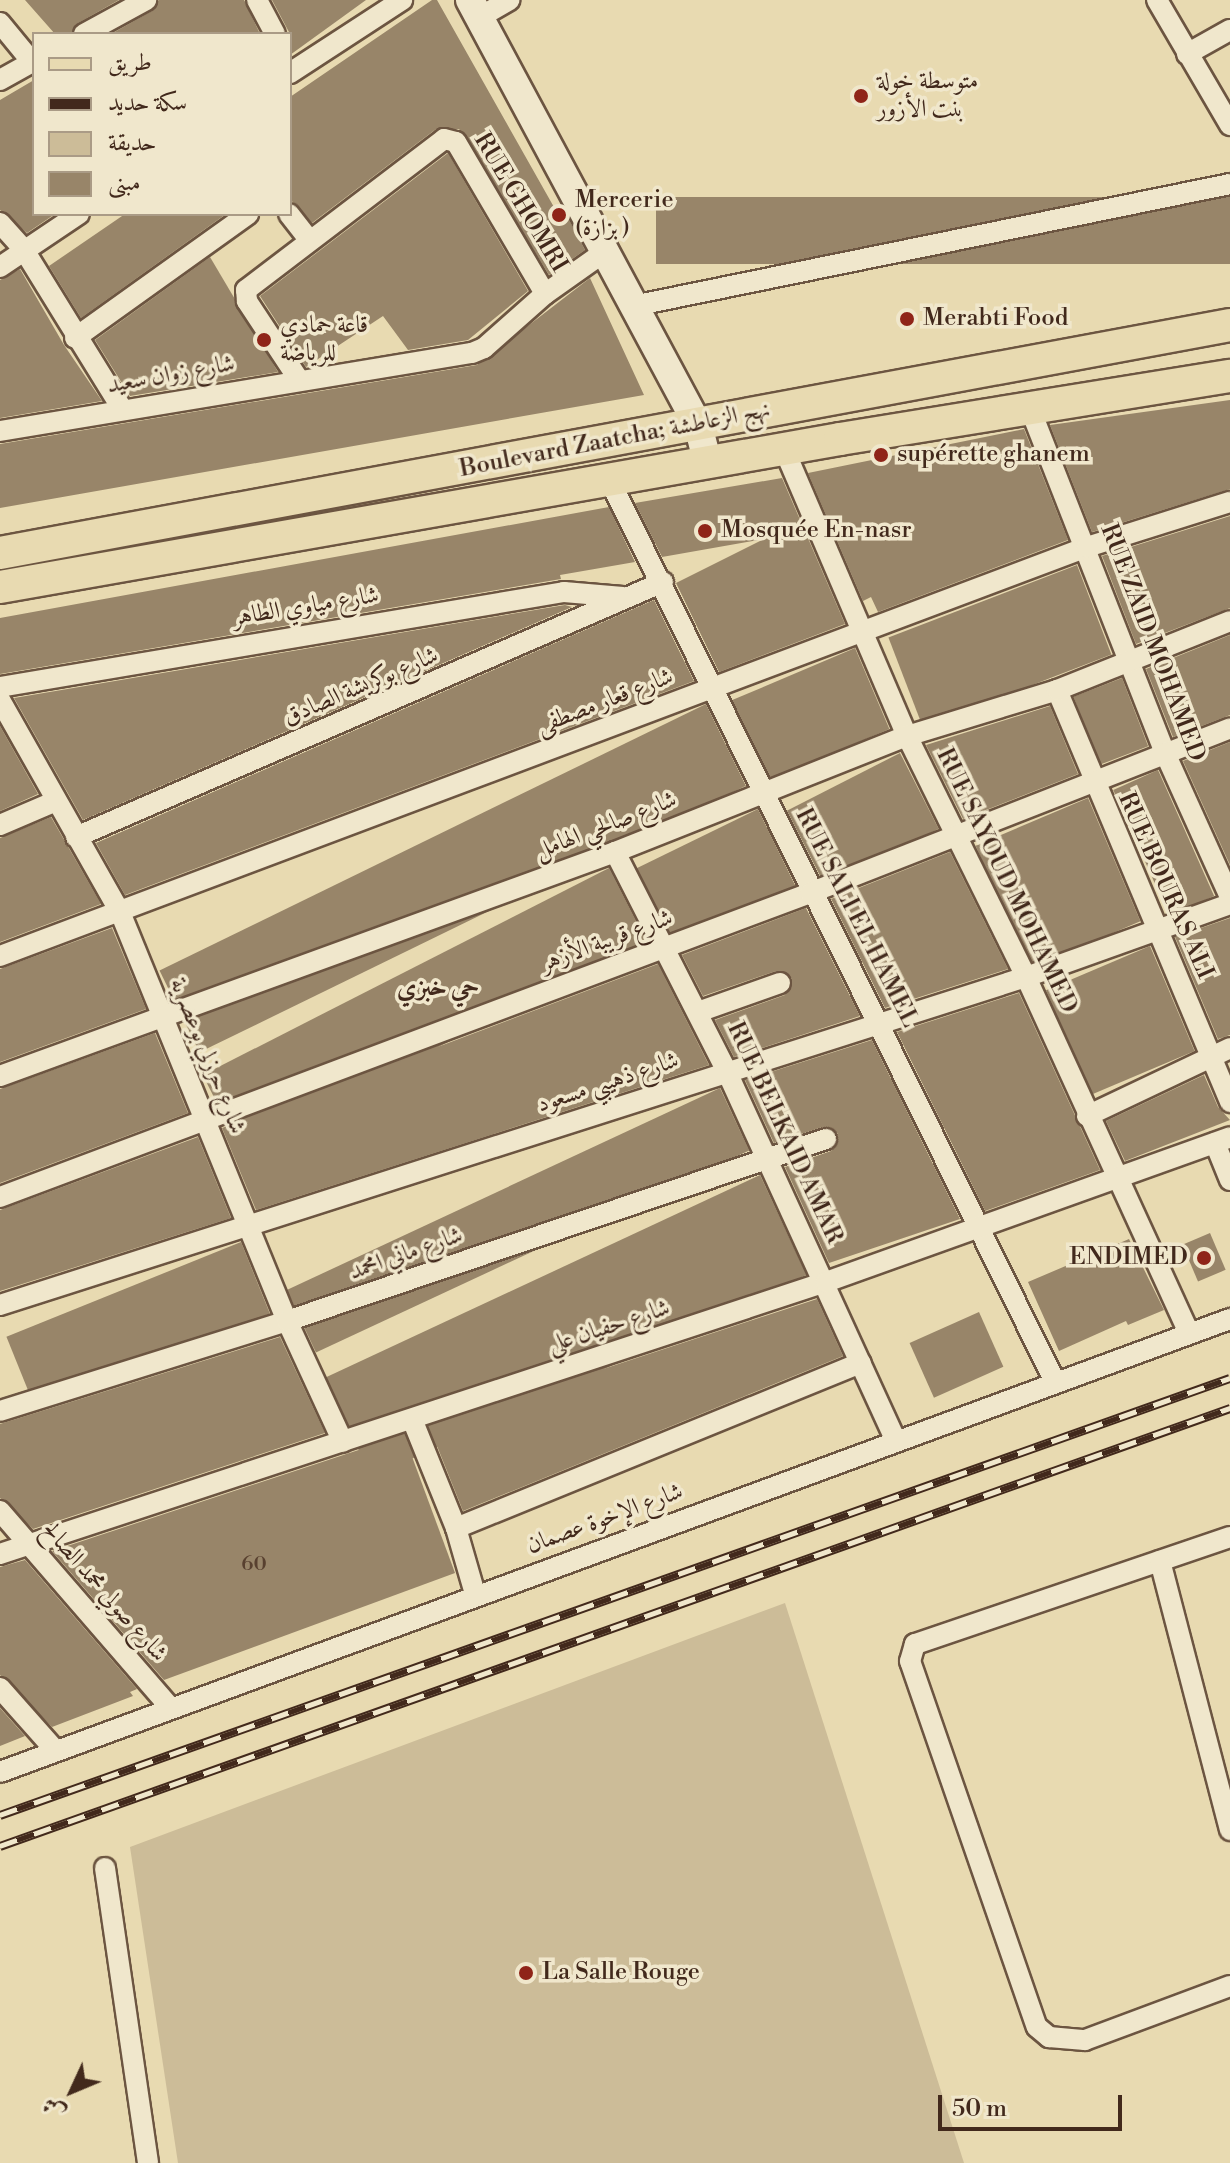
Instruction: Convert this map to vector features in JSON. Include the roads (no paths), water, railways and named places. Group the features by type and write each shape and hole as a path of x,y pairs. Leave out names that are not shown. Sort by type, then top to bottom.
{"main road":[{"name":"Boulevard Zaatcha; نهج الزعاطشة","path":"0,553 1230,325"},
{"name":"Boulevard Zaatcha; نهج الزعاطشة","path":"0,587 1029,406 1230,376"}],"street":[{"path":"88,32 146,0"},
{"path":"257,0 274,32"},
{"path":"292,68 402,0"},
{"path":"510,0 475,8 603,253 698,425 708,464"},
{"path":"1157,0 1230,125"},
{"path":"0,23 32,61"},
{"path":"1187,54 1230,30"},
{"path":"0,80 32,63"},
{"name":"RUE GHOMRI","path":"309,240 451,138 545,294"},
{"path":"633,306 1230,184"},
{"path":"0,267 76,216"},
{"path":"75,338 245,216"},
{"path":"291,216 309,240 245,295 299,380"},
{"path":"0,223 24,250 75,338 123,410"},
{"name":"شارع زوان سعيد","path":"0,431 472,353 492,343 545,294 603,253"},
{"name":"RUE ZAID MOHAMED","path":"1029,406 1132,660 1165,753 1230,897"},
{"name":"RUE SAYOUD MOHAMED","path":"784,449 907,736 1026,977 1117,1182 1189,1333"},
{"name":"RUE SALI EL HAMEL","path":"609,479 716,688 810,893 881,1023 977,1228 1055,1382"},
{"name":"شارع قعار مصطفى","path":"0,956 1087,547 1230,502"},
{"name":"شارع بوكريشة الصادق","path":"76,837 471,669 623,597 663,582"},
{"name":"شارع مياوي الطاهر","path":"0,687 549,594 623,597"},
{"name":"شارع صالحي الهامل","path":"0,1076 615,852 907,736 1057,690 1230,621"},
{"name":"RUE BOURAS ALI","path":"1057,690 1092,785 1230,1102"},
{"name":"شارع حرزلي بوعصرية","path":"0,700 120,912 287,1321 343,1442"},
{"name":"شارع قريبة الأزهر","path":"0,1197 202,1118 810,893 956,834 1092,785 1230,728"},
{"path":"0,825 56,801"},
{"name":"RUE BELKAID AMAR","path":"615,852 727,1072 826,1282 896,1441"},
{"name":"شارع ذهيبي مسعود","path":"0,1305 1026,977 1230,904"},
{"path":"698,1012 780,983"},
{"path":"1087,1116 1230,1048"},
{"name":"شارع ماني امحمد","path":"0,1411 287,1321 826,1139"},
{"path":"1223,1140 1230,1180"},
{"name":"شارع حفيان علي","path":"0,1554 826,1282 1117,1182 1223,1140"},
{"name":"شارع الإخوة عصمان","path":"0,1772 475,1594 1230,1319"},
{"path":"456,1528 861,1363"},
{"path":"412,1419 456,1528 475,1594"},
{"name":"شارع صولي محمد الصالح","path":"0,1511 170,1707"},
{"path":"1230,1537 915,1644 910,1661 1037,2027 1049,2037 1085,2040 1230,1986"},
{"path":"1160,1561 1230,1830"},
{"path":"0,1688 56,1751"},
{"path":"105,1868 148,2163"}],"railway":[{"path":"0,1815 1230,1378"},
{"path":"0,1846 1230,1408"}],"place":[{"name":"متوسطة خولة بنت الأزور","path":"861,96"},
{"name":"Mercerie (بزازة )","path":"559,215"},
{"name":"Merabti Food","path":"907,319"},
{"name":"قاعة حمادي للرياضة","path":"264,340"},
{"name":"supérette ghanem","path":"881,455"},
{"name":"Mosquée En-nasr","path":"705,531"},
{"name":"ENDIMED","path":"1204,1258"},
{"name":"La Salle Rouge","path":"526,1973"}],"district":[{"name":"حي خبزي","path":"438,988"}]}
